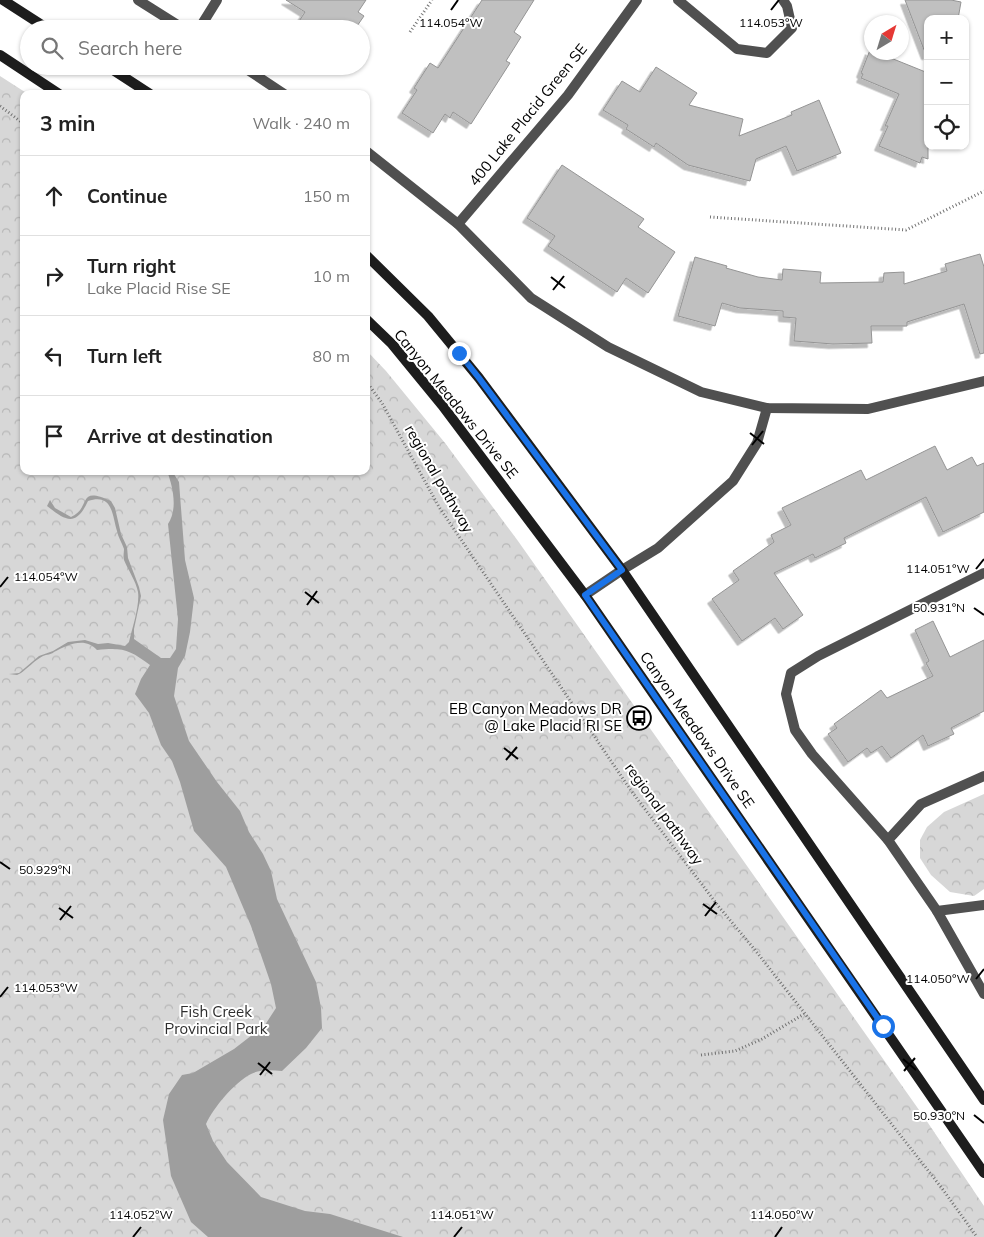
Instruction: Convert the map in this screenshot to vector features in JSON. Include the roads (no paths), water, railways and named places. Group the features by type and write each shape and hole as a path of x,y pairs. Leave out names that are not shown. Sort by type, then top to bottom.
{"main road":[{"path":"3,0 34,20"},
{"path":"0,56 20,69"},
{"path":"30,75 53,90"},
{"path":"121,75 144,90"},
{"name":"Canyon Meadows Drive SE","path":"370,259 428,316 479,378 622,570 984,1100"},
{"name":"Canyon Meadows Drive SE","path":"370,323 392,344 442,405 585,595 984,1173"}],"street":[{"path":"138,0 170,20"},
{"path":"204,20 217,0"},
{"name":"400 Lake Placid Green SE","path":"458,224 568,95 638,0"},
{"path":"678,0 737,50 767,53 792,28 787,6 783,0"},
{"path":"256,75 278,90"},
{"path":"370,154 458,224 531,298 608,347 701,392 767,408 868,409 984,381"},
{"path":"585,595 658,548 733,481 757,443 767,408"},
{"path":"984,573 818,656 791,673 786,694 795,730 812,754 888,840 937,911 984,994"},
{"path":"888,840 921,804 984,776"},
{"path":"937,911 984,905"}],"place":[{"name":"EB Canyon Meadows DR @ Lake Placid RI SE","path":"639,718"}],"park label":[{"name":"Fish Creek Provincial Park","path":"216,1020"}]}
